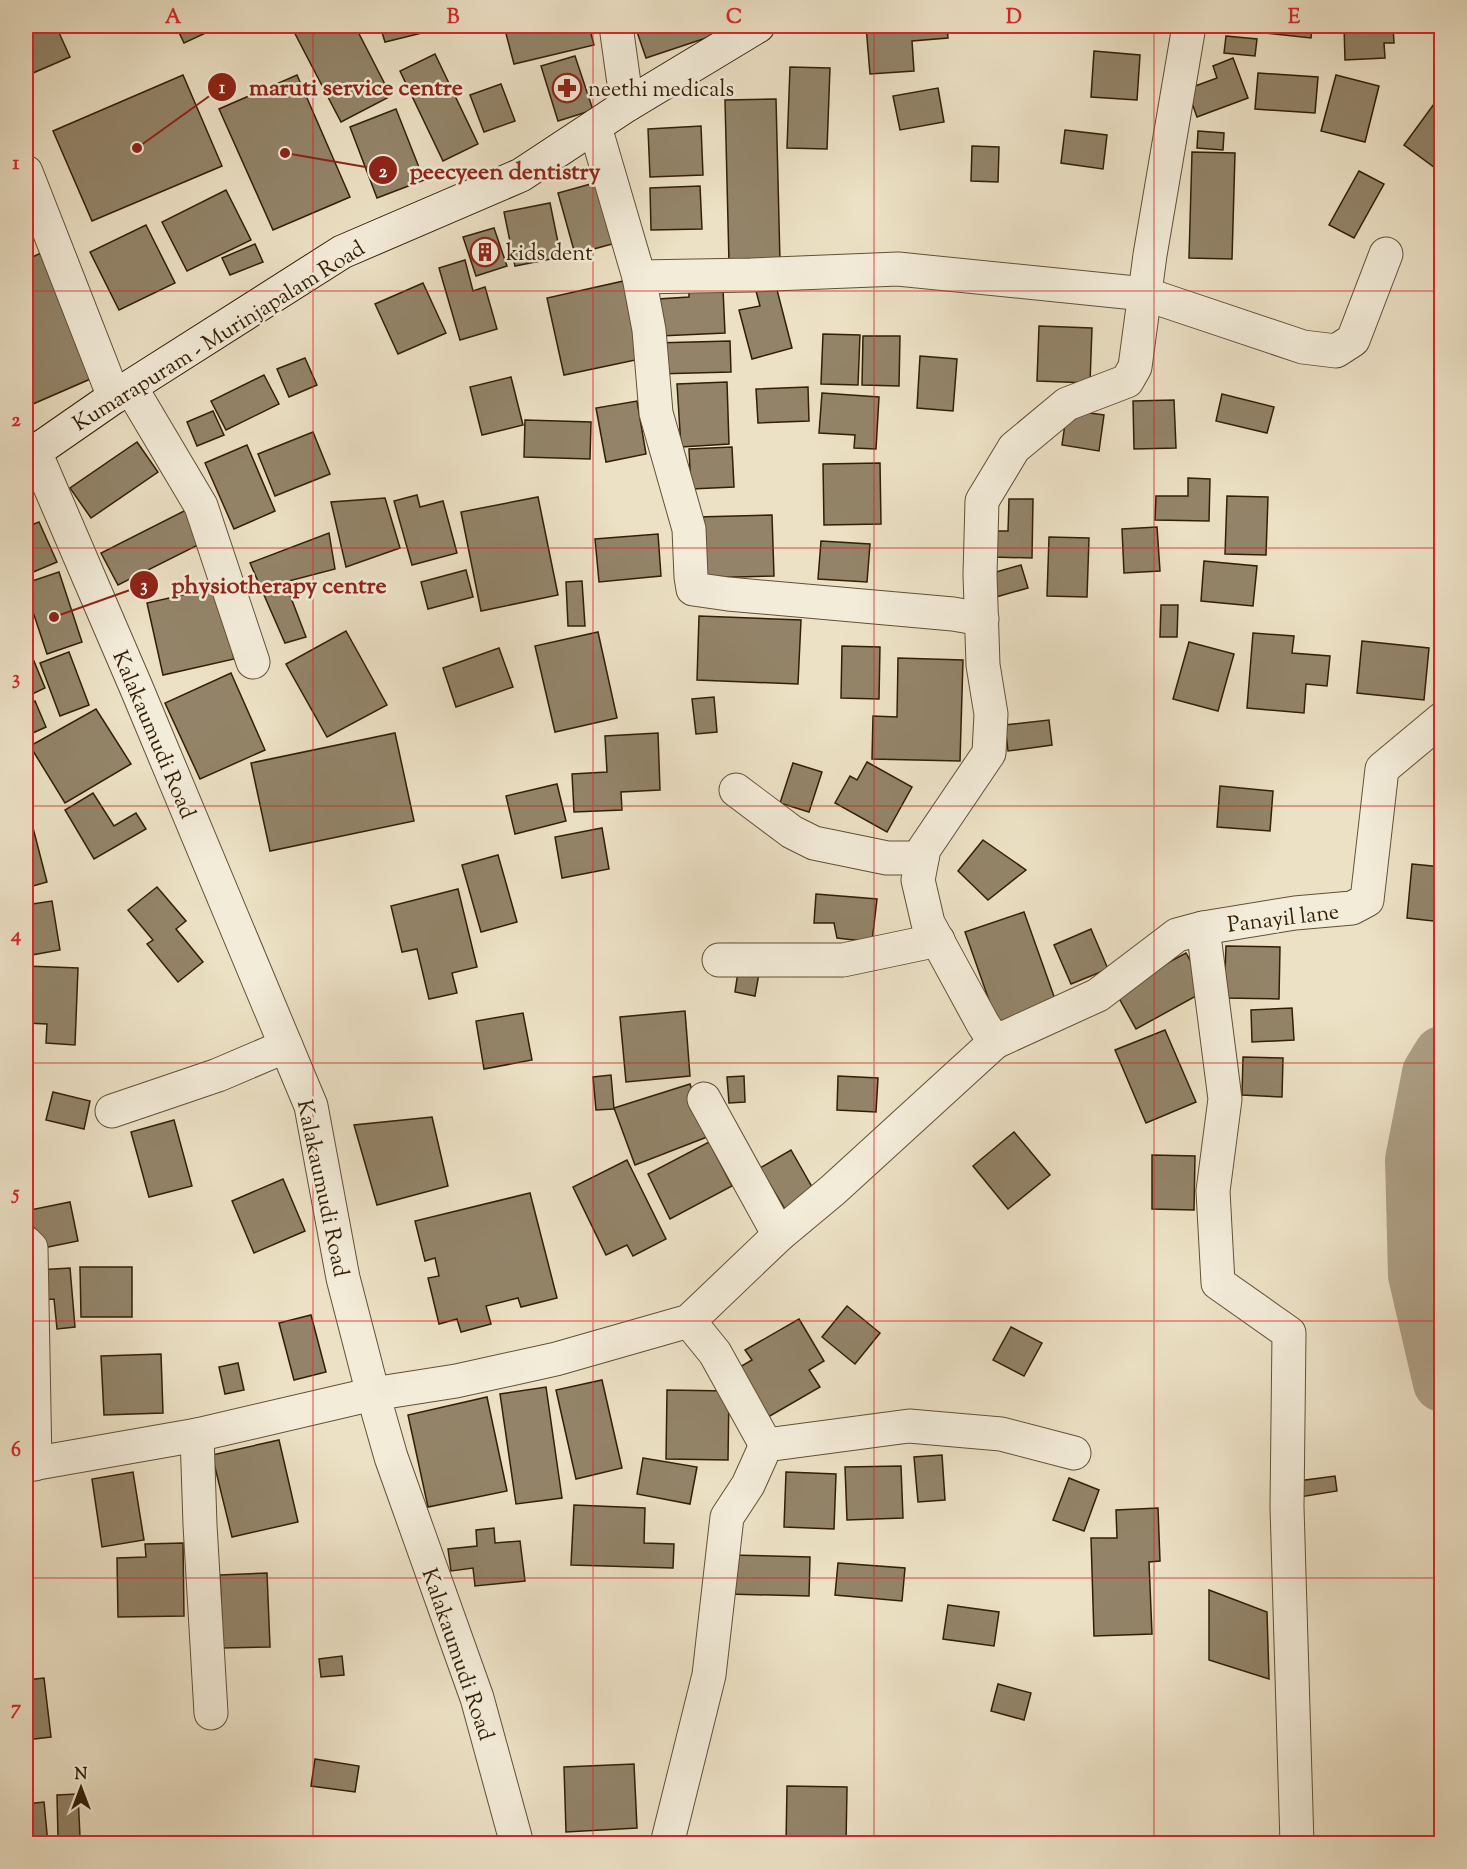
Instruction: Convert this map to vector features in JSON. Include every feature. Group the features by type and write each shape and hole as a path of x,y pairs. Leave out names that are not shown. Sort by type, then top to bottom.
{"street":[{"path":"616,26 627,105"},
{"name":"Kumarapuram - Murinjapalam Road","path":"30,455 122,392 342,252 521,175 627,105 758,26"},
{"path":"994,1042 928,923 918,880 924,849 989,753 991,714 983,665 980,575 982,501 1014,448 1067,404 1127,381 1135,367 1150,255 1188,26"},
{"path":"595,127 639,277 649,330 656,413 689,529 693,589 953,614 982,619"},
{"path":"26,172 35,227 122,392 201,506 253,662"},
{"path":"639,277 751,276 898,269 1145,294 1303,347 1336,351 1353,340 1386,254"},
{"name":"Kalakaumudi Road","path":"30,455 132,676 311,1106 343,1278 373,1394 391,1457 477,1698 517,1844"},
{"name":"Panayil lane","path":"1203,928 1295,913 1352,908 1367,900 1382,769 1442,719"},
{"path":"736,790 792,832 814,843 887,858 922,858"},
{"path":"26,1243 31,1248 30,1465 197,1435 373,1394 456,1381 556,1359 689,1321 779,1235 833,1190 994,1042 1098,995 1177,935 1203,928 1225,1099 1214,1191 1218,1283 1289,1332 1287,1507 1298,1844"},
{"path":"719,960 843,960 938,940"},
{"path":"112,1111 218,1075 286,1046"},
{"path":"704,1099 779,1235"},
{"path":"689,1321 715,1353 766,1445"},
{"path":"766,1445 909,1426 1001,1434 1074,1453"},
{"path":"197,1435 211,1713"},
{"path":"667,1844 710,1675 727,1517 748,1485 766,1445"}],"building":[{"path":"26,26 56,26 70,57 26,76"},
{"path":"176,26 207,26 210,31 184,43"},
{"path":"291,26 355,26 391,96 341,122"},
{"path":"380,26 420,26 422,33 385,42"},
{"path":"504,26 589,26 594,45 514,64"},
{"path":"635,26 711,26 715,35 646,58"},
{"path":"866,26 947,26 948,38 912,41 914,71 870,74"},
{"path":"1004,26 1104,26 1104,27"},
{"path":"1106,26 1153,26 1153,32 1106,30"},
{"path":"1199,26 1312,26 1311,38"},
{"path":"1344,26 1393,26 1394,43 1384,43 1385,58 1345,60"},
{"path":"1226,36 1257,39 1255,56 1224,53"},
{"path":"1094,51 1140,55 1137,100 1091,97"},
{"path":"435,54 478,144 443,161 400,71"},
{"name":"neethi medicals","path":"575,56 593,110 558,121 541,66"},
{"path":"1233,58 1248,98 1197,117 1187,89 1217,78 1213,66"},
{"path":"790,67 830,68 827,149 787,148"},
{"path":"1258,73 1318,77 1315,113 1255,109"},
{"path":"183,75 222,166 92,221 53,131"},
{"path":"297,75 350,197 273,230 219,109"},
{"path":"1336,75 1379,86 1365,142 1321,131"},
{"path":"501,84 515,121 484,132 470,95"},
{"path":"938,88 944,122 900,130 893,96"},
{"path":"1442,93 1442,173 1404,145"},
{"path":"776,99 780,262 729,263 725,100"},
{"path":"396,109 424,180 377,198 350,127"},
{"path":"701,126 703,175 650,177 648,129"},
{"path":"1065,130 1107,135 1103,169 1061,163"},
{"path":"1198,131 1224,133 1223,150 1197,148"},
{"path":"972,146 999,147 998,182 971,181"},
{"path":"1192,152 1235,153 1232,259 1189,258"},
{"path":"1359,171 1384,184 1354,238 1329,225"},
{"path":"598,182 616,243 575,254 558,193"},
{"path":"700,186 702,229 651,230 650,188"},
{"path":"226,190 251,240 187,271 162,222"},
{"path":"550,203 561,257 515,266 504,212"},
{"path":"146,225 175,283 119,310 90,252"},
{"name":"kids dent","path":"494,228 507,266 476,276 463,237"},
{"path":"255,244 263,262 230,275 222,258"},
{"path":"41,253 95,377 26,407 26,260"},
{"path":"465,260 473,291 485,287 497,329 460,340 439,268"},
{"path":"628,280 645,358 564,375 547,298"},
{"path":"423,283 446,333 398,354 375,304"},
{"path":"776,286 792,348 752,359 739,310 760,306 756,291"},
{"path":"723,289 725,333 660,336 658,299 689,297 689,291"},
{"path":"1039,326 1092,328 1090,383 1037,381"},
{"path":"823,334 860,335 858,385 821,384"},
{"path":"863,336 900,336 899,386 862,385"},
{"path":"730,341 731,372 655,374 654,343"},
{"path":"920,356 957,359 953,411 917,408"},
{"path":"305,358 317,385 289,397 277,369"},
{"path":"264,375 279,404 226,430 211,401"},
{"path":"511,377 523,425 482,435 470,387"},
{"path":"727,382 729,444 681,447 677,384"},
{"path":"808,387 809,421 758,423 756,389"},
{"path":"822,393 879,397 876,449 854,448 855,435 819,433"},
{"path":"1222,394 1274,407 1267,433 1216,421"},
{"path":"1174,400 1176,448 1134,449 1133,401"},
{"path":"637,401 646,454 606,462 596,408"},
{"path":"1067,410 1104,415 1099,451 1062,445"},
{"path":"213,411 224,435 197,446 187,422"},
{"path":"525,420 591,422 590,459 524,457"},
{"path":"313,432 330,474 275,496 258,454"},
{"path":"137,442 158,472 91,518 70,488"},
{"path":"247,445 275,511 234,529 205,463"},
{"path":"732,447 734,487 691,489 689,449"},
{"path":"880,463 881,524 824,525 823,464"},
{"path":"1188,478 1210,479 1209,521 1155,520 1156,496 1188,496"},
{"path":"417,495 420,507 443,501 457,553 412,565 394,501"},
{"path":"1227,496 1268,497 1266,555 1225,554"},
{"path":"538,497 558,595 481,611 461,512"},
{"path":"385,498 400,548 346,567 331,502"},
{"path":"1009,499 1033,499 1032,558 991,557 992,531 1008,531"},
{"path":"186,510 202,543 118,585 101,553"},
{"path":"772,515 774,576 699,578 697,517"},
{"path":"39,522 57,562 26,575 26,527"},
{"path":"1157,527 1160,571 1124,573 1122,529"},
{"path":"329,533 335,569 285,582 306,637 285,643 250,563"},
{"path":"658,534 661,576 599,582 595,539"},
{"path":"1049,537 1089,538 1087,597 1047,596"},
{"path":"821,541 870,544 867,582 818,579"},
{"path":"1204,561 1257,566 1253,606 1201,601"},
{"path":"1021,565 1028,588 996,597 989,574"},
{"path":"466,570 473,597 428,609 421,582"},
{"path":"59,572 82,642 47,654 26,591 26,583"},
{"path":"582,581 585,626 568,626 566,582"},
{"path":"218,587 234,659 163,675 147,603"},
{"path":"1161,605 1178,605 1177,637 1160,637"},
{"path":"699,616 801,620 798,684 697,680"},
{"path":"346,631 387,705 327,737 286,664"},
{"path":"598,632 617,718 555,732 535,646"},
{"path":"1253,633 1294,636 1292,653 1330,656 1327,686 1306,684 1304,713 1247,708"},
{"path":"1362,641 1429,648 1424,700 1357,693"},
{"path":"1189,642 1234,654 1218,711 1173,699"},
{"path":"842,646 880,647 879,699 841,698"},
{"path":"499,648 513,687 456,707 443,668"},
{"path":"29,649 45,688 26,697 26,651"},
{"path":"69,652 89,705 60,716 40,663"},
{"path":"898,658 963,660 960,761 872,759 873,716 897,717"},
{"path":"231,673 265,750 200,779 165,703"},
{"path":"714,697 717,732 696,734 692,699"},
{"path":"35,701 46,727 26,736 26,706"},
{"path":"96,709 131,764 65,803 30,746"},
{"path":"1049,720 1052,745 1008,751 1005,725"},
{"path":"395,733 414,821 270,851 251,763"},
{"path":"658,733 660,790 621,792 622,810 574,812 572,774 607,772 605,736"},
{"path":"867,762 912,787 887,832 835,803 850,776 857,780"},
{"path":"793,763 822,772 809,812 780,803"},
{"path":"557,784 566,821 515,834 506,796"},
{"path":"1220,786 1273,791 1270,831 1217,827"},
{"path":"93,793 114,826 136,813 146,829 94,859 65,810"},
{"path":"32,824 47,882 26,888 26,825"},
{"path":"602,828 609,869 562,878 555,837"},
{"path":"983,840 1026,870 988,900 958,871"},
{"path":"498,855 517,922 481,932 462,865"},
{"path":"1412,864 1442,867 1442,922 1407,918"},
{"path":"157,887 186,921 176,929 203,962 178,982 147,944 153,940 128,910"},
{"path":"458,889 477,967 452,973 457,993 429,999 417,949 402,952 391,906"},
{"path":"816,894 877,899 872,942 837,938 834,923 814,923"},
{"path":"52,901 60,950 26,956 26,905"},
{"path":"1024,912 1056,1002 997,1023 965,932"},
{"path":"1091,929 1108,969 1071,984 1054,945"},
{"path":"1226,946 1280,947 1279,999 1224,998"},
{"path":"1186,953 1207,990 1136,1029 1115,991"},
{"path":"739,965 760,968 755,996 735,992"},
{"path":"26,966 78,968 75,1045 46,1043 47,1024 26,1023"},
{"path":"1292,1008 1294,1040 1252,1042 1251,1010"},
{"path":"685,1011 690,1076 626,1082 620,1017"},
{"path":"523,1013 532,1060 484,1069 476,1021"},
{"path":"1165,1030 1196,1102 1146,1123 1115,1050"},
{"path":"1243,1057 1283,1058 1282,1097 1242,1095"},
{"path":"611,1075 614,1109 596,1110 593,1077"},
{"path":"744,1076 745,1102 729,1103 727,1077"},
{"path":"838,1076 878,1078 876,1112 837,1110"},
{"path":"690,1084 707,1137 635,1165 614,1108"},
{"path":"53,1092 90,1101 84,1129 46,1120"},
{"path":"432,1117 448,1186 377,1205 354,1125"},
{"path":"174,1120 192,1186 149,1197 131,1132"},
{"path":"1014,1132 1050,1175 1008,1209 973,1166"},
{"path":"709,1142 732,1186 670,1219 648,1174"},
{"path":"791,1150 816,1194 786,1211 760,1168"},
{"path":"1152,1155 1195,1156 1194,1210 1152,1209"},
{"path":"627,1160 666,1239 633,1256 627,1245 606,1255 573,1187"},
{"path":"283,1179 305,1231 254,1253 232,1201"},
{"path":"530,1193 557,1298 521,1307 518,1298 486,1306 491,1324 461,1332 457,1319 439,1324 428,1278 439,1276 435,1258 425,1261 415,1221"},
{"path":"70,1202 78,1241 38,1249 30,1210"},
{"path":"80,1267 132,1267 132,1317 81,1317"},
{"path":"70,1268 75,1327 57,1329 54,1299 39,1300 36,1270"},
{"path":"847,1306 880,1333 855,1364 822,1337"},
{"path":"311,1315 326,1372 294,1380 279,1323"},
{"path":"799,1319 824,1361 809,1370 820,1387 763,1420 733,1371 752,1360 745,1350"},
{"path":"1011,1327 1042,1343 1024,1376 993,1360"},
{"path":"161,1354 163,1413 104,1415 101,1356"},
{"path":"238,1363 244,1390 225,1394 219,1367"},
{"path":"602,1380 622,1468 576,1479 556,1390"},
{"path":"546,1387 562,1498 516,1504 500,1394"},
{"path":"667,1390 729,1391 728,1460 666,1459"},
{"path":"487,1397 507,1491 428,1507 408,1415"},
{"path":"279,1440 298,1522 232,1537 212,1455"},
{"path":"942,1455 945,1500 918,1502 914,1457"},
{"path":"643,1458 697,1467 690,1504 637,1494"},
{"path":"901,1466 903,1518 847,1520 845,1467"},
{"path":"133,1472 144,1540 102,1547 92,1479"},
{"path":"786,1472 836,1474 834,1529 784,1527"},
{"path":"1335,1476 1337,1491 1300,1497 1298,1481"},
{"path":"1069,1478 1099,1490 1084,1531 1053,1520"},
{"path":"574,1505 645,1508 644,1543 674,1544 673,1568 571,1565"},
{"path":"1158,1508 1160,1561 1149,1562 1152,1634 1094,1636 1091,1538 1117,1538 1116,1510"},
{"path":"494,1528 495,1543 520,1541 525,1581 475,1586 473,1568 451,1571 448,1549 477,1546 476,1530"},
{"path":"183,1543 184,1616 118,1617 117,1558 146,1557 145,1544"},
{"path":"729,1555 810,1557 809,1596 728,1594"},
{"path":"838,1563 905,1568 902,1601 835,1595"},
{"path":"267,1573 270,1647 223,1648 220,1575"},
{"path":"1209,1590 1267,1612 1269,1679 1209,1660"},
{"path":"948,1605 999,1612 994,1646 943,1639"},
{"path":"342,1656 344,1675 321,1677 319,1659"},
{"path":"44,1678 51,1737 26,1740 26,1680"},
{"path":"998,1684 1031,1693 1024,1720 991,1711"},
{"path":"315,1759 359,1766 355,1792 311,1786"},
{"path":"634,1764 637,1828 566,1832 564,1767"},
{"path":"787,1786 847,1787 846,1844 786,1844"},
{"path":"78,1794 80,1837 58,1837 57,1795"},
{"path":"44,1802 48,1844 26,1844 26,1804"},
{"path":"1407,1838 1439,1838 1439,1844 1407,1844"}],"waterway":[{"path":"1442,1055 1431,1073 1414,1160 1417,1275 1442,1383"}],"place":[{"name":"neethi medicals","path":"567,88"},
{"name":"maruti service centre","path":"137,148"},
{"name":"peecyeen dentistry","path":"285,153"},
{"name":"kids dent","path":"485,252"},
{"name":"physiotherapy centre","path":"54,617"}]}
